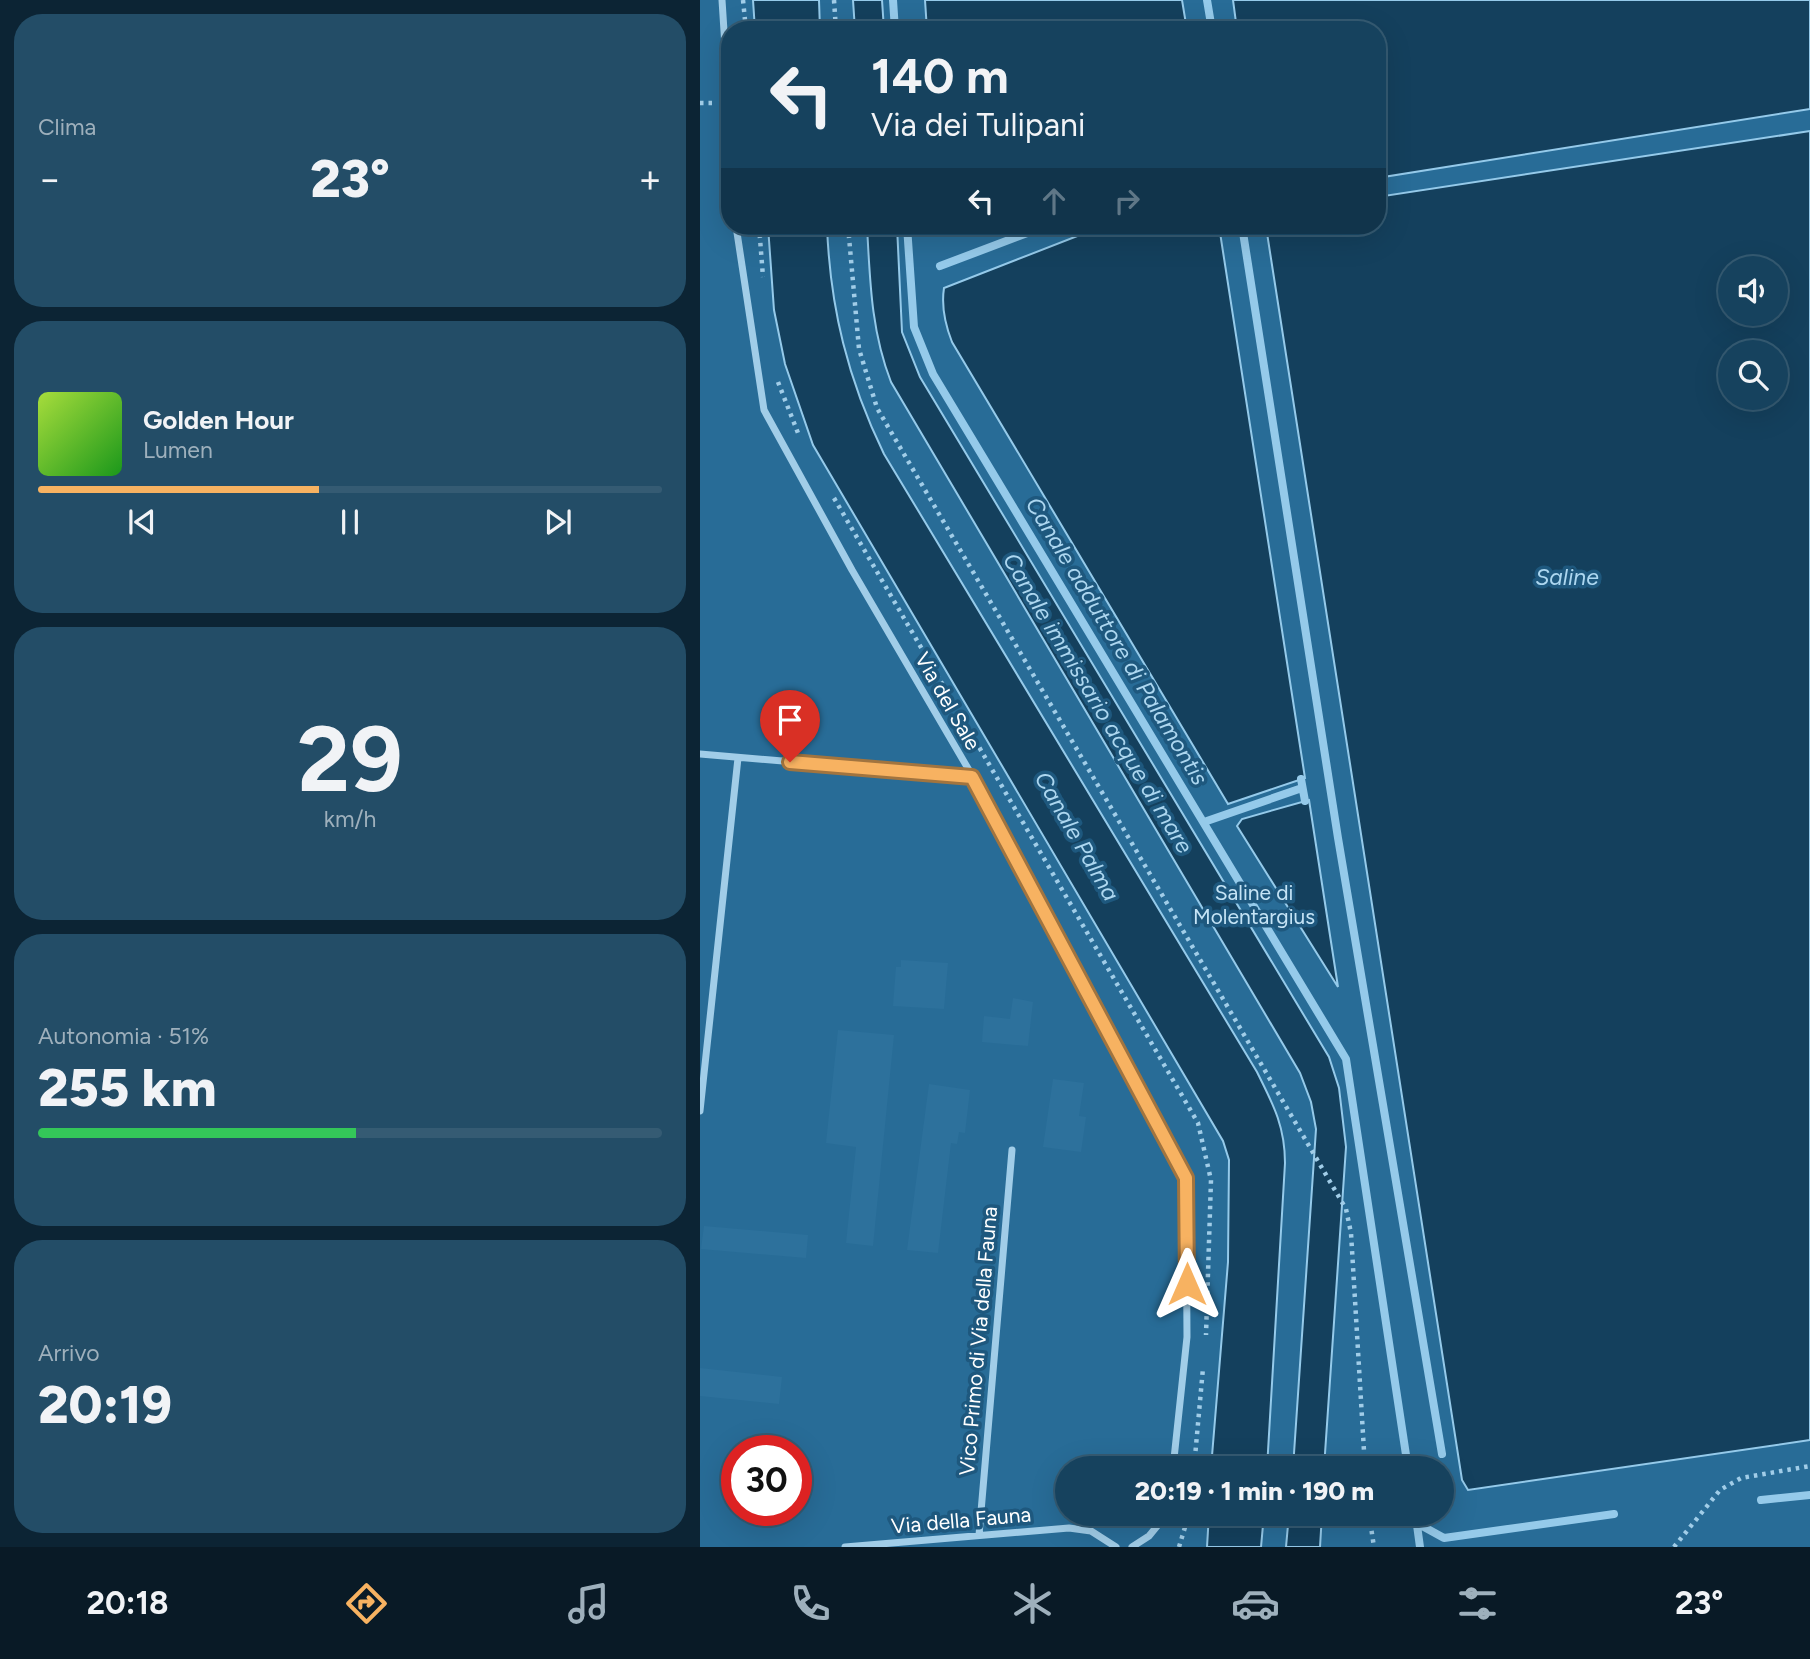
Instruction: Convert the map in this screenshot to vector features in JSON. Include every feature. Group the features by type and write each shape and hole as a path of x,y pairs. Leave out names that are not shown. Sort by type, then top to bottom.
{"street":[{"path":"722,0 723,21"},
{"name":"Via del Sale","path":"737,235 764,410 852,570 972,777 1186,1178 1187,1337 1173,1456"},
{"path":"700,754 972,777"},
{"path":"700,1111 737,758"},
{"name":"Vico Primo di Via della Fauna","path":"979,1535 1012,1150"},
{"path":"1132,1547 1149,1536 1157,1526"},
{"name":"Via della Fauna","path":"845,1547 1069,1528 1091,1531 1116,1547"}],"path":[{"path":"743,0 745,21"},
{"path":"834,0 835,21"},
{"path":"849,235 859,349 877,408 1346,1209 1352,1233 1364,1456"},
{"path":"1674,1547 1720,1490 1741,1478 1810,1466"},
{"path":"1179,1547 1185,1526"},
{"path":"1371,1526 1374,1547"}],"green space":[{"name":"Saline di Molentargius","path":"700,0 1810,0 1810,1547 700,1547"}],"water":[{"path":"753,0 819,0 820,21 754,21"},
{"path":"853,0 882,0 883,21 854,21"},
{"path":"925,0 1182,0 1186,21 926,21"},
{"path":"1233,0 1810,0 1810,109 1386,177 1386,21 1236,21"},
{"name":"Saline","path":"1810,131 1810,1440 1468,1490 1462,1480 1267,235 1386,235 1386,196"},
{"name":"Canale Palma","path":"769,235 828,235 832,286 843,343 860,399 884,454 1257,1072 1273,1105 1283,1138 1285,1163 1268,1456 1212,1456 1228,1262 1229,1160 1223,1141 813,445 785,364 774,310"},
{"name":"Canale immissario acque di mare","path":"868,235 897,235 902,332 920,377 1329,1057 1339,1088 1346,1147 1325,1456 1294,1456 1316,1129 1311,1102 1300,1073 891,382 875,324"},
{"path":"1080,235 1220,235 1305,778 1228,804 952,342 943,302 944,288"},
{"path":"1309,800 1338,987 1237,826 1242,819"},
{"path":"1208,1526 1263,1526 1261,1547 1207,1547"},
{"path":"1288,1526 1321,1526 1320,1547 1286,1547"}],"building":[{"path":"901,960 948,963 944,1009 893,1006 896,967 901,967"},
{"path":"1013,998 1033,1002 1028,1046 982,1042 984,1016 1010,1019"},
{"path":"838,1030 894,1035 873,1246 846,1243 856,1147 826,1143"},
{"path":"1053,1079 1084,1083 1079,1116 1086,1117 1081,1152 1043,1147"},
{"path":"929,1084 970,1090 965,1133 959,1132 957,1144 951,1143 938,1253 907,1250"},
{"path":"704,1226 808,1235 806,1258 701,1249"},
{"path":"700,1368 782,1377 779,1404 700,1396"}],"waterway":[{"name":"Canale adduttore di Palamontis","path":"893,0 894,21"},
{"path":"1207,0 1210,21"},
{"name":"Canale adduttore di Palamontis","path":"908,235 914,327 933,374 1346,1059 1406,1456"},
{"path":"940,266 1022,235"},
{"path":"1243,235 1338,838 1442,1454"},
{"path":"1301,779 1305,801"},
{"path":"1204,822 1302,788"},
{"path":"1761,1500 1810,1495"},
{"path":"1423,1526 1444,1538 1614,1514"},
{"path":"1417,1526 1420,1547"}],"route":[{"path":"790,762 972,777 1186,1178 1187,1284"}]}
